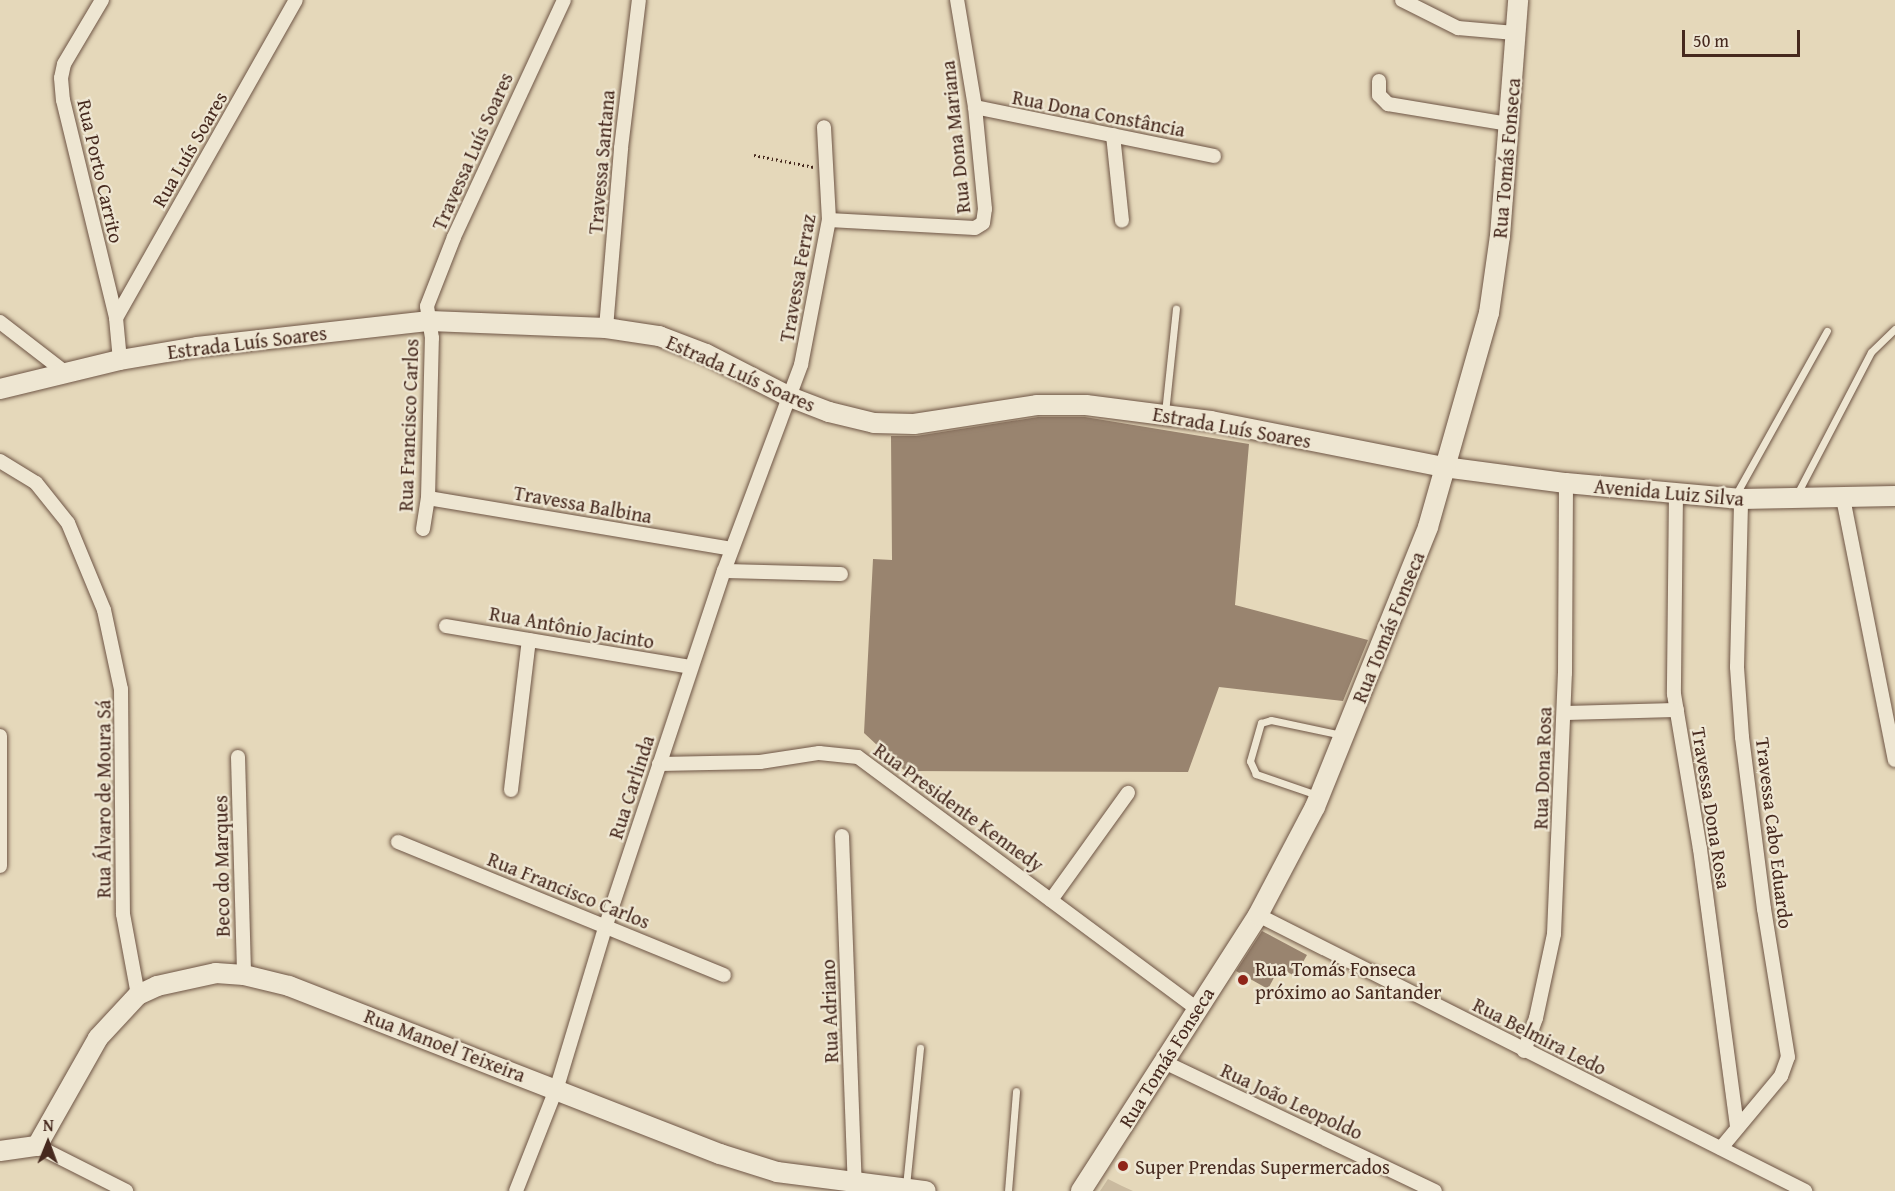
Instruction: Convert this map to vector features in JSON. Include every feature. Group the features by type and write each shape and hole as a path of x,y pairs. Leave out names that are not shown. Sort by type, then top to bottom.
{"main road":[{"name":"Rua Tomás Fonseca","path":"1081,1191 1258,915 1320,796 1420,548 1489,313 1509,124 1518,0"},
{"name":"Estrada Luís Soares","path":"0,389 120,360 197,346 430,321 606,328 659,336 706,354 790,397 829,412 874,423 914,424 1037,405 1086,405 1165,413 1444,467"},
{"name":"Avenida Luiz Silva","path":"1444,467 1566,483 1737,498 1895,496"},
{"name":"Rua Manoel Teixeira","path":"37,1146 98,1038 138,995 185,978 216,973 244,975 289,986 557,1087 720,1154 777,1172 855,1184 926,1191"},
{"path":"0,1151 37,1146"}],"street":[{"name":"Rua Porto Carrito","path":"102,0 64,63 61,78 63,100 116,318 120,360"},
{"name":"Rua Luís Soares","path":"116,318 296,0"},
{"name":"Travessa Luís Soares","path":"430,321 427,306 454,237 564,0"},
{"name":"Travessa Santana","path":"606,328 623,125 639,0"},
{"name":"Rua Dona Mariana","path":"830,220 975,228 982,223 986,208 975,107 957,0"},
{"path":"1402,0 1458,28 1515,33"},
{"path":"1379,81 1379,94 1388,104 1509,124"},
{"name":"Rua Dona Constância","path":"975,107 1214,156"},
{"name":"Travessa Ferraz","path":"790,397 801,365 830,220 824,127"},
{"path":"1113,135 1122,221"},
{"name":"Rua Francisco Carlos","path":"423,529 428,498 430,321"},
{"path":"0,322 35,352 66,373"},
{"name":"Rua Carlinda","path":"521,1189 557,1087 606,925 691,667 732,549 790,397"},
{"name":"Rua Álvaro de Moura Sá","path":"0,461 36,483 68,523 104,610 121,689 122,904 138,995"},
{"name":"Rua Dona Rosa","path":"1524,1051 1536,1018 1554,934 1564,712 1566,483"},
{"name":"Travessa Dona Rosa","path":"1676,492 1672,668 1701,849 1737,1128"},
{"name":"Travessa Balbina","path":"428,498 732,549"},
{"name":"Travessa Cabo Eduardo","path":"1721,1148 1781,1076 1788,1056 1764,909 1743,737 1737,667 1737,498"},
{"path":"1843,498 1895,760"},
{"path":"724,571 841,574"},
{"name":"Rua Antônio Jacinto","path":"446,626 691,667"},
{"path":"511,790 529,640"},
{"path":"1564,712 1677,710"},
{"path":"0,736 0,866"},
{"name":"Rua Presidente Kennedy","path":"659,764 750,763 819,753 858,757 1197,1009"},
{"name":"Beco do Marques","path":"238,757 244,975"},
{"path":"1051,900 1128,793"},
{"name":"Rua Adriano","path":"842,837 855,1184"},
{"name":"Rua Francisco Carlos","path":"398,842 724,975"},
{"name":"Rua Belmira Ledo","path":"1258,915 1805,1191"},
{"name":"Rua João Leopoldo","path":"1164,1062 1435,1191"},
{"path":"37,1146 126,1191"}],"lane":[{"path":"1165,413 1176,309"},
{"path":"1795,498 1871,352 1895,329"},
{"path":"1737,498 1827,331"},
{"path":"1320,796 1256,774 1251,762 1261,723 1271,720 1345,735"},
{"path":"906,1189 920,1048"},
{"path":"1008,1191 1016,1091"}],"path":[{"path":"754,155 826,170"}],"shaded area":[{"path":"1108,1179 1122,1186 1133,1191 1100,1191"}],"building":[{"path":"1038,417 1085,417 1249,444 1235,605 1368,640 1343,701 1219,687 1188,772 905,771 864,733 873,559 892,560 891,436 916,436"},
{"path":"1262,931 1307,955 1295,976 1279,968 1268,989 1236,971"}],"place":[{"name":"Rua Tomás Fonseca próximo ao Santander","path":"1243,980"},
{"name":"Super Prendas Supermercados","path":"1123,1166"}]}
